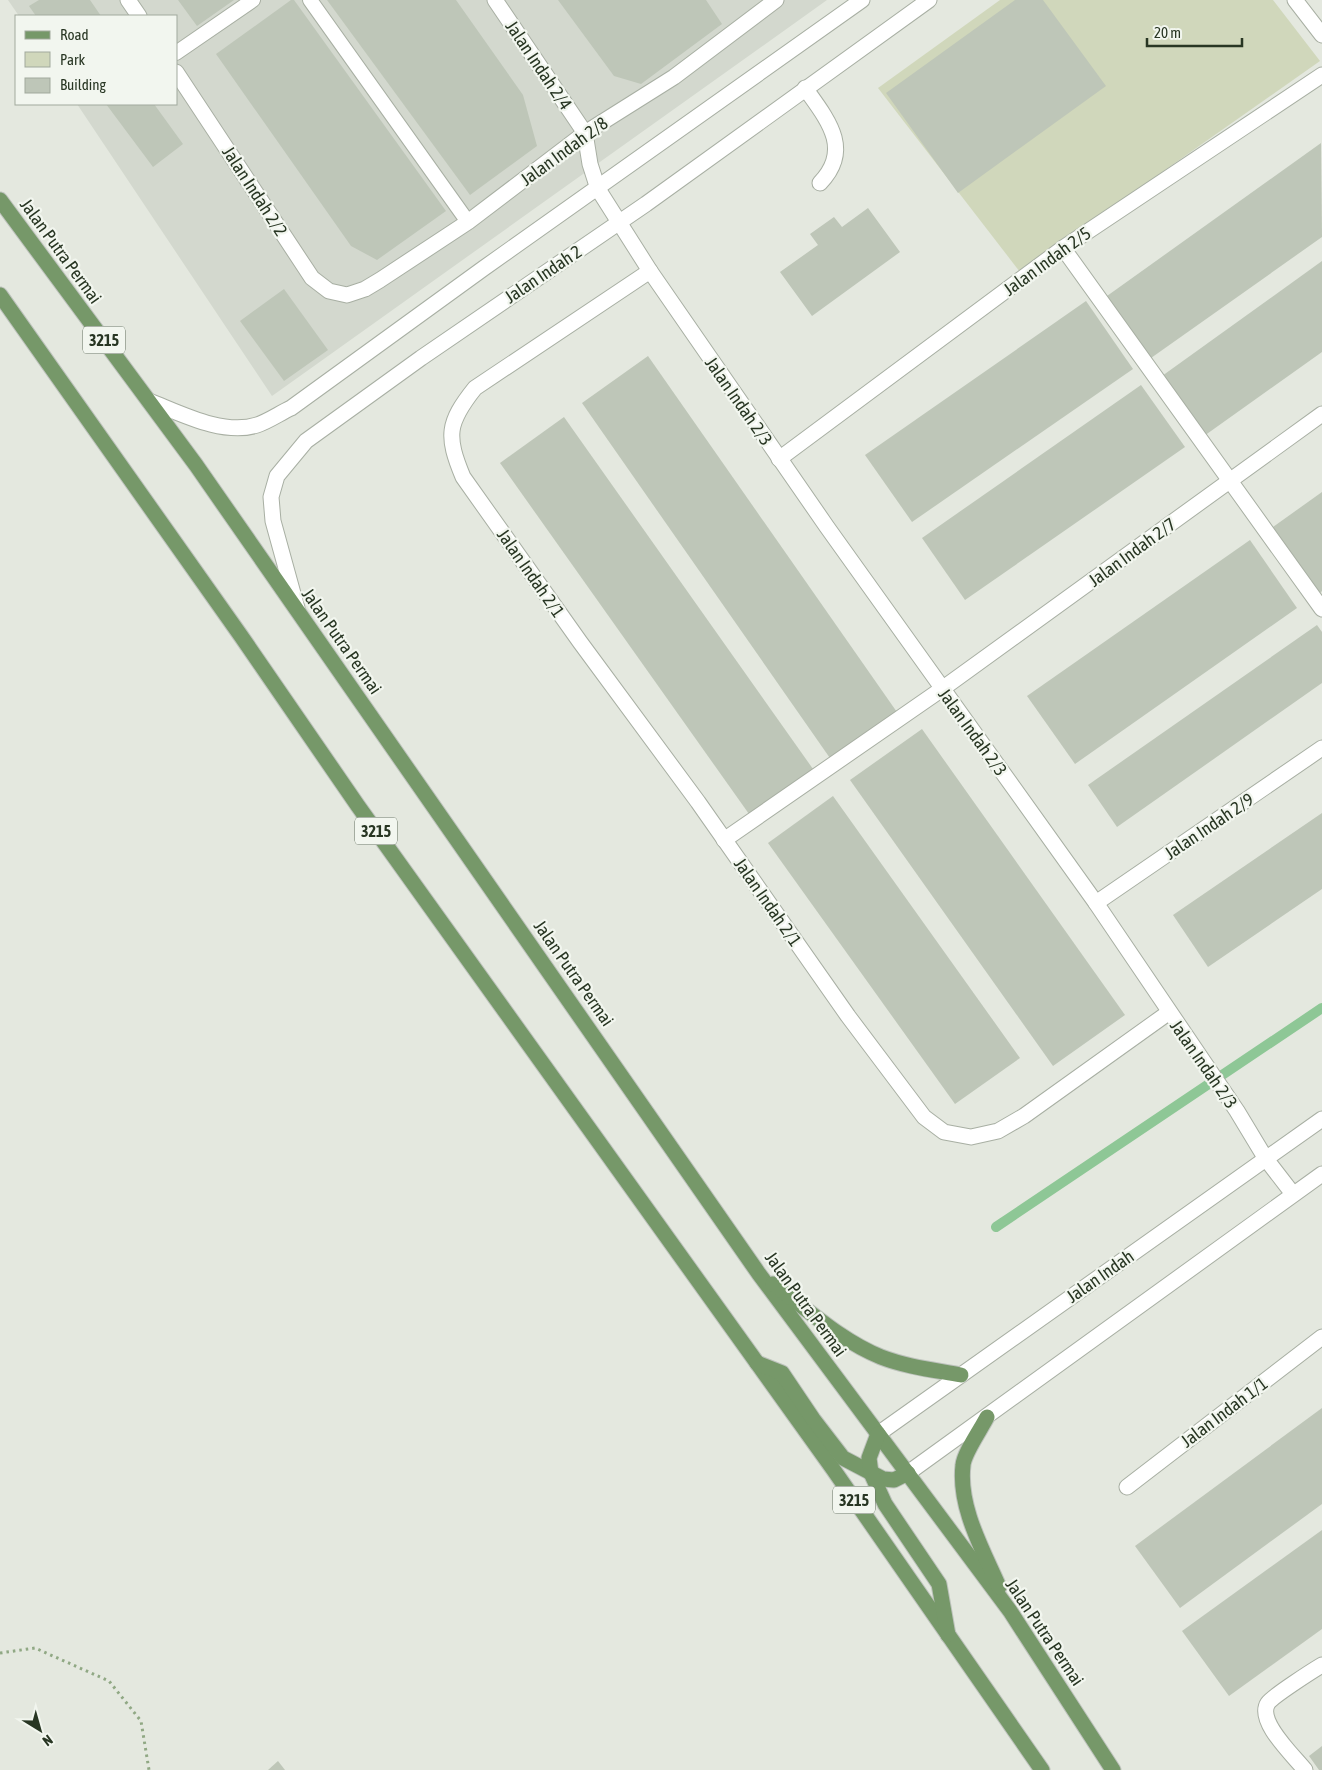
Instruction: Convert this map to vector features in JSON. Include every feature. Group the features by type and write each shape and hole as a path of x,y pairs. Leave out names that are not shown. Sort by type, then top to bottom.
{"main road":[{"name":"Jalan Putra Permai","path":"0,200 149,402 298,610 759,1274 1010,1611 1113,1770"},
{"name":"3215","path":"0,295 242,636 364,814 758,1363 948,1638 1042,1770"},
{"path":"759,1274 846,1339 881,1357 908,1365 960,1375"},
{"path":"758,1363 782,1373 813,1419 843,1458 883,1479 894,1480 908,1473"},
{"path":"987,1417 962,1464 963,1489 972,1524 1010,1611"},
{"path":"878,1434 869,1458 871,1473 885,1504 939,1584 948,1638"}],"street":[{"path":"128,0 138,15"},
{"name":"Jalan Indah 2/4","path":"495,0 585,134 590,164 598,188 619,222"},
{"name":"Jalan Indah 2/8","path":"347,295 365,290 468,222 585,134 674,77 776,0"},
{"path":"149,402 205,422 231,427 256,426 302,401 484,268 862,0"},
{"name":"Jalan Indah 2","path":"298,610 273,521 271,497 277,476 306,441 421,358 619,222 930,0"},
{"path":"1295,0 1322,35"},
{"name":"Jalan Indah 2/2","path":"178,75 312,278 329,291 347,295"},
{"name":"Jalan Indah 2/5","path":"779,459 1063,248 1322,75"},
{"path":"806,88 830,123 836,144 831,171 820,183"},
{"name":"Jalan Indah 2/3","path":"619,222 650,271 779,459 1096,903 1168,1013 1237,1112 1266,1159 1293,1194"},
{"path":"1063,248 1322,609"},
{"name":"Jalan Indah 2/1","path":"650,271 475,388 459,409 452,429 451,449 469,485 848,1016 924,1117 944,1132 971,1138 998,1131 1024,1116 1168,1013"},
{"name":"Jalan Indah 2/7","path":"724,840 942,689 1322,414"},
{"name":"Jalan Indah 2/9","path":"1096,903 1322,748"},
{"name":"Jalan Indah","path":"878,1434 1322,1119"},
{"path":"908,1473 1322,1174"},
{"name":"Jalan Indah 1/1","path":"1126,1487 1322,1337"},
{"path":"1305,1770 1268,1725 1265,1714 1269,1702 1322,1665"}],"lane":[{"path":"178,52 253,0"},
{"path":"310,0 468,222"}],"path":[{"path":"0,1653 35,1648 109,1681 141,1721 149,1770"}],"shaded area":[{"path":"8,0 827,0 272,396 78,105 178,105 178,15 18,15"}],"green space":[{"path":"1000,0 1273,0 1320,61 1020,272 878,88"}],"building":[{"path":"39,0 90,0 100,15 35,15 29,6"},
{"path":"178,0 234,0 197,26"},
{"path":"291,0 294,0 446,211 377,260 351,246 216,54"},
{"path":"327,0 456,0 523,95 537,146 470,195"},
{"path":"558,0 706,0 722,24 641,84 614,76"},
{"path":"1015,0 1043,0 1106,86 958,193 886,93"},
{"path":"107,105 155,105 183,144 153,167"},
{"path":"1321,143 1322,237 1151,358 1107,296"},
{"path":"868,208 900,252 812,316 780,272 818,245 810,234 834,217 842,227"},
{"path":"1322,261 1322,352 1204,436 1162,376"},
{"path":"284,289 328,350 284,381 240,321"},
{"path":"1086,301 1133,369 912,522 865,455"},
{"path":"648,356 899,715 832,761 582,403"},
{"path":"1141,385 1185,447 965,600 922,538"},
{"path":"564,417 813,769 749,814 500,463"},
{"path":"1322,492 1322,591 1320,593 1273,527"},
{"path":"1250,540 1297,608 1075,764 1027,696"},
{"path":"1317,625 1322,632 1322,683 1117,827 1088,785"},
{"path":"922,729 1125,1015 1053,1066 850,780"},
{"path":"833,796 1020,1058 955,1104 768,843"},
{"path":"1322,813 1322,889 1208,967 1173,915"},
{"path":"1322,1408 1322,1504 1180,1608 1135,1546"},
{"path":"1322,1530 1322,1629 1229,1696 1182,1631"},
{"path":"1322,1746 1322,1770 1319,1770 1309,1756"},
{"path":"278,1761 285,1770 268,1770"}],"waterway":[{"path":"996,1227 1322,1008"}]}
